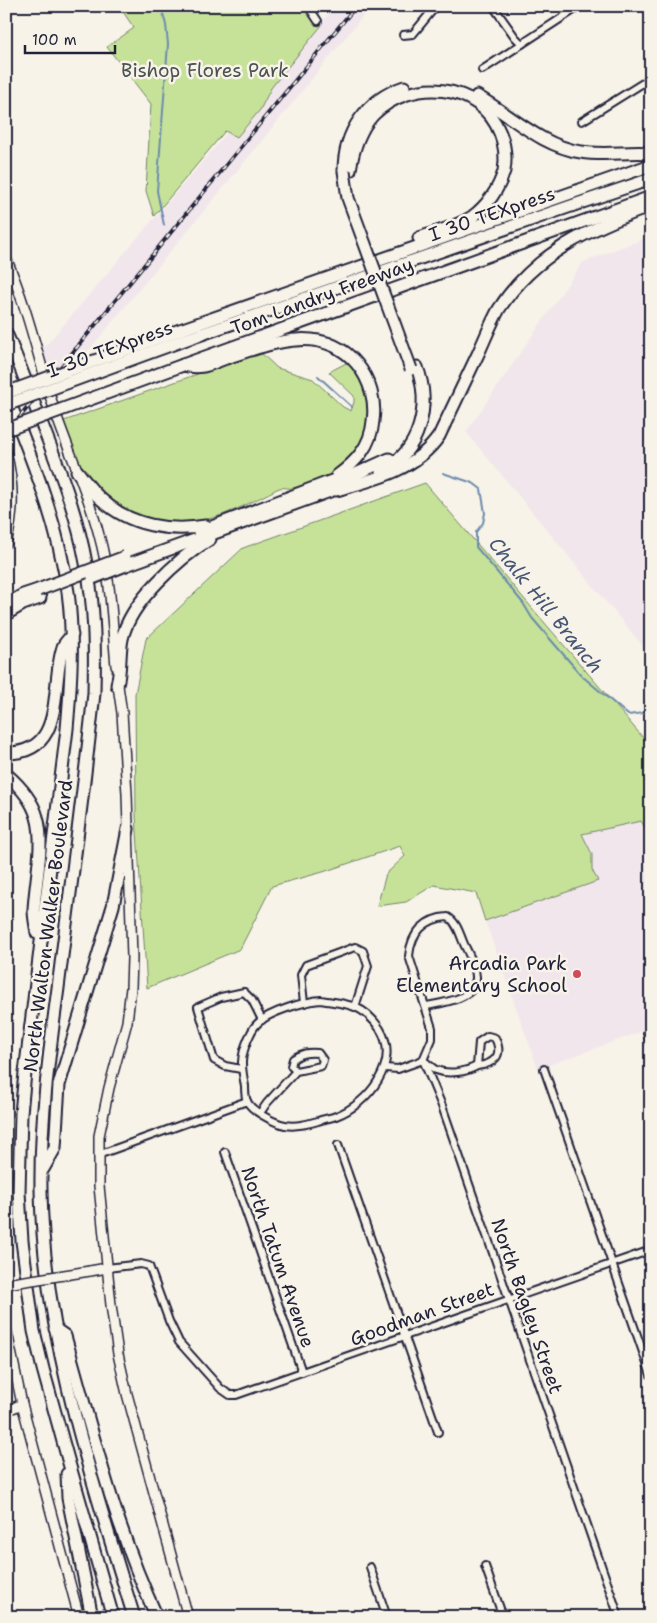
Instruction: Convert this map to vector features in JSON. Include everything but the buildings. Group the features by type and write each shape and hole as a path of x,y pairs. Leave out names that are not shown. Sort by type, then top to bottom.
{"highway":[{"path":"6,614 39,594 126,561 199,538 219,528 334,485 386,468 400,458 409,448 419,428 424,406 423,385 414,368 344,159 348,140 364,114 373,104 392,91 421,84 443,84 462,89 496,108 532,133 562,147 580,152 600,154 651,153"},
{"path":"347,170 356,142 372,117 396,98 414,92 442,90 464,95 474,100 496,122 504,146 505,164 502,176 496,191 486,205 460,222 384,251 366,266"},
{"name":"Tom Landry Freeway","path":"6,394 182,335 481,224 651,165"},
{"name":"I 30 TEXpress","path":"6,405 182,335 370,276 484,235 651,179"},
{"name":"Tom Landry Freeway","path":"6,430 651,197"},
{"path":"334,485 359,484 404,467 425,454 439,436 499,310 521,281 544,260 577,237 608,221 651,206"},
{"name":"North Walton Walker Boulevard","path":"6,333 63,478 76,519 88,572 92,605 95,649 94,693 90,735 44,1102 41,1172 43,1232 49,1296 74,1412 134,1617"},
{"path":"190,365 271,343 299,339 324,342 353,359 371,389 374,401 373,428 362,453 334,485"},
{"name":"North Walton Walker Boulevard","path":"6,394 51,515 68,592 72,635 67,729 21,1112 19,1192 21,1222 34,1331 113,1617"},
{"path":"77,471 101,500 124,516 149,525 184,529 219,528"},
{"path":"117,686 121,671 122,640 130,617 179,561 219,528"},
{"path":"6,605 23,595 39,594"},
{"path":"6,753 18,753 28,750 45,736 53,711 63,646 72,635"},
{"path":"6,774 26,793 38,819 38,863 34,912 39,954"},
{"path":"41,1172 55,1148 60,1085 113,906 128,829"},
{"path":"55,1329 65,1336 121,1527 157,1617"},
{"path":"67,1456 68,1498 92,1617"}],"main road":[{"path":"6,258 16,281 51,398 92,511 105,558 108,579 125,754 131,988 127,1022 103,1115 98,1155 99,1186 115,1334 127,1394 188,1617"},
{"path":"6,452 13,491 12,512 6,543"},
{"path":"6,1284 107,1268"},
{"path":"6,1328 22,1404 79,1617"},
{"path":"6,1411 22,1404"}],"street":[{"path":"308,6 318,21"},
{"path":"402,35 413,34 436,6"},
{"path":"493,6 522,44"},
{"path":"482,70 580,6"},
{"path":"582,122 651,78"},
{"path":"385,1068 398,1068 423,1060 432,1039 432,1028 426,1006 409,956 410,947 414,936 422,926 438,918 448,917 455,925 468,953 476,975 476,982 466,994 457,999 448,1003 426,1006"},
{"path":"304,1003 301,975 306,965 356,947 363,951 368,966 355,1007"},
{"path":"241,1069 225,1066 214,1060 198,1007 244,992 252,1000 262,1020"},
{"path":"321,1000 355,1007 368,1015 383,1035 386,1051 385,1068 377,1083 349,1109 337,1116 294,1126 283,1124 260,1113 246,1101 241,1069 243,1051 252,1031 262,1020 304,1003 321,1000"},
{"path":"647,1033 651,1044"},
{"path":"423,1060 436,1070 467,1071 495,1060 499,1047 495,1038 488,1036 479,1042 477,1066"},
{"path":"260,1113 296,1072 321,1066 323,1060 318,1053 308,1052 300,1055 293,1059 291,1066 296,1072"},
{"name":"North Bagley Street","path":"423,1060 442,1106 619,1617"},
{"path":"544,1069 651,1375"},
{"path":"98,1155 246,1101"},
{"path":"338,1145 438,1432"},
{"name":"North Tatum Avenue","path":"225,1152 302,1372"},
{"name":"Goodman Street","path":"107,1268 141,1264 150,1266 176,1338 220,1388 230,1395 243,1394 651,1250"},
{"path":"485,1566 503,1617"},
{"path":"370,1567 387,1617"}],"shaded area":[{"path":"335,6 371,6 56,390 43,349"},
{"path":"651,236 651,656 466,432 583,262"},
{"name":"Arcadia Park Elementary School","path":"641,821 651,838 651,1028 538,1069 485,921 597,881 592,870 592,853 582,834"}],"green space":[{"name":"Bishop Flores Park","path":"119,6 309,6 322,25 271,88 260,110 237,137 225,131 154,216 146,191 151,104 107,47 134,28"},
{"path":"260,352 277,368 313,379 343,407 351,411 354,396 329,372 348,362 359,375 366,390 369,405 369,421 365,436 358,450 348,462 334,472 314,482 292,488 279,488 224,514 187,523 152,520 136,514 120,507 94,484 84,470 72,446 64,421"},
{"path":"425,483 651,747 651,838 641,821 582,834 592,854 592,870 598,881 485,921 476,893 434,885 406,902 377,906 386,874 405,856 400,846 323,872 272,886 240,949 147,988 136,816 135,694 146,639 243,548"}],"waterway":[{"name":"Chalk Hill Branch","path":"161,6 168,44 157,191 164,225"},
{"name":"Chalk Hill Branch","path":"318,376 352,407"},
{"name":"Chalk Hill Branch","path":"443,473 473,483 481,489 485,513 483,523 476,532 476,547 523,603 532,618 582,676 628,715 651,712"}],"railway":[{"path":"6,434 356,6"}],"place":[{"name":"Arcadia Park Elementary School","path":"577,974"}]}
